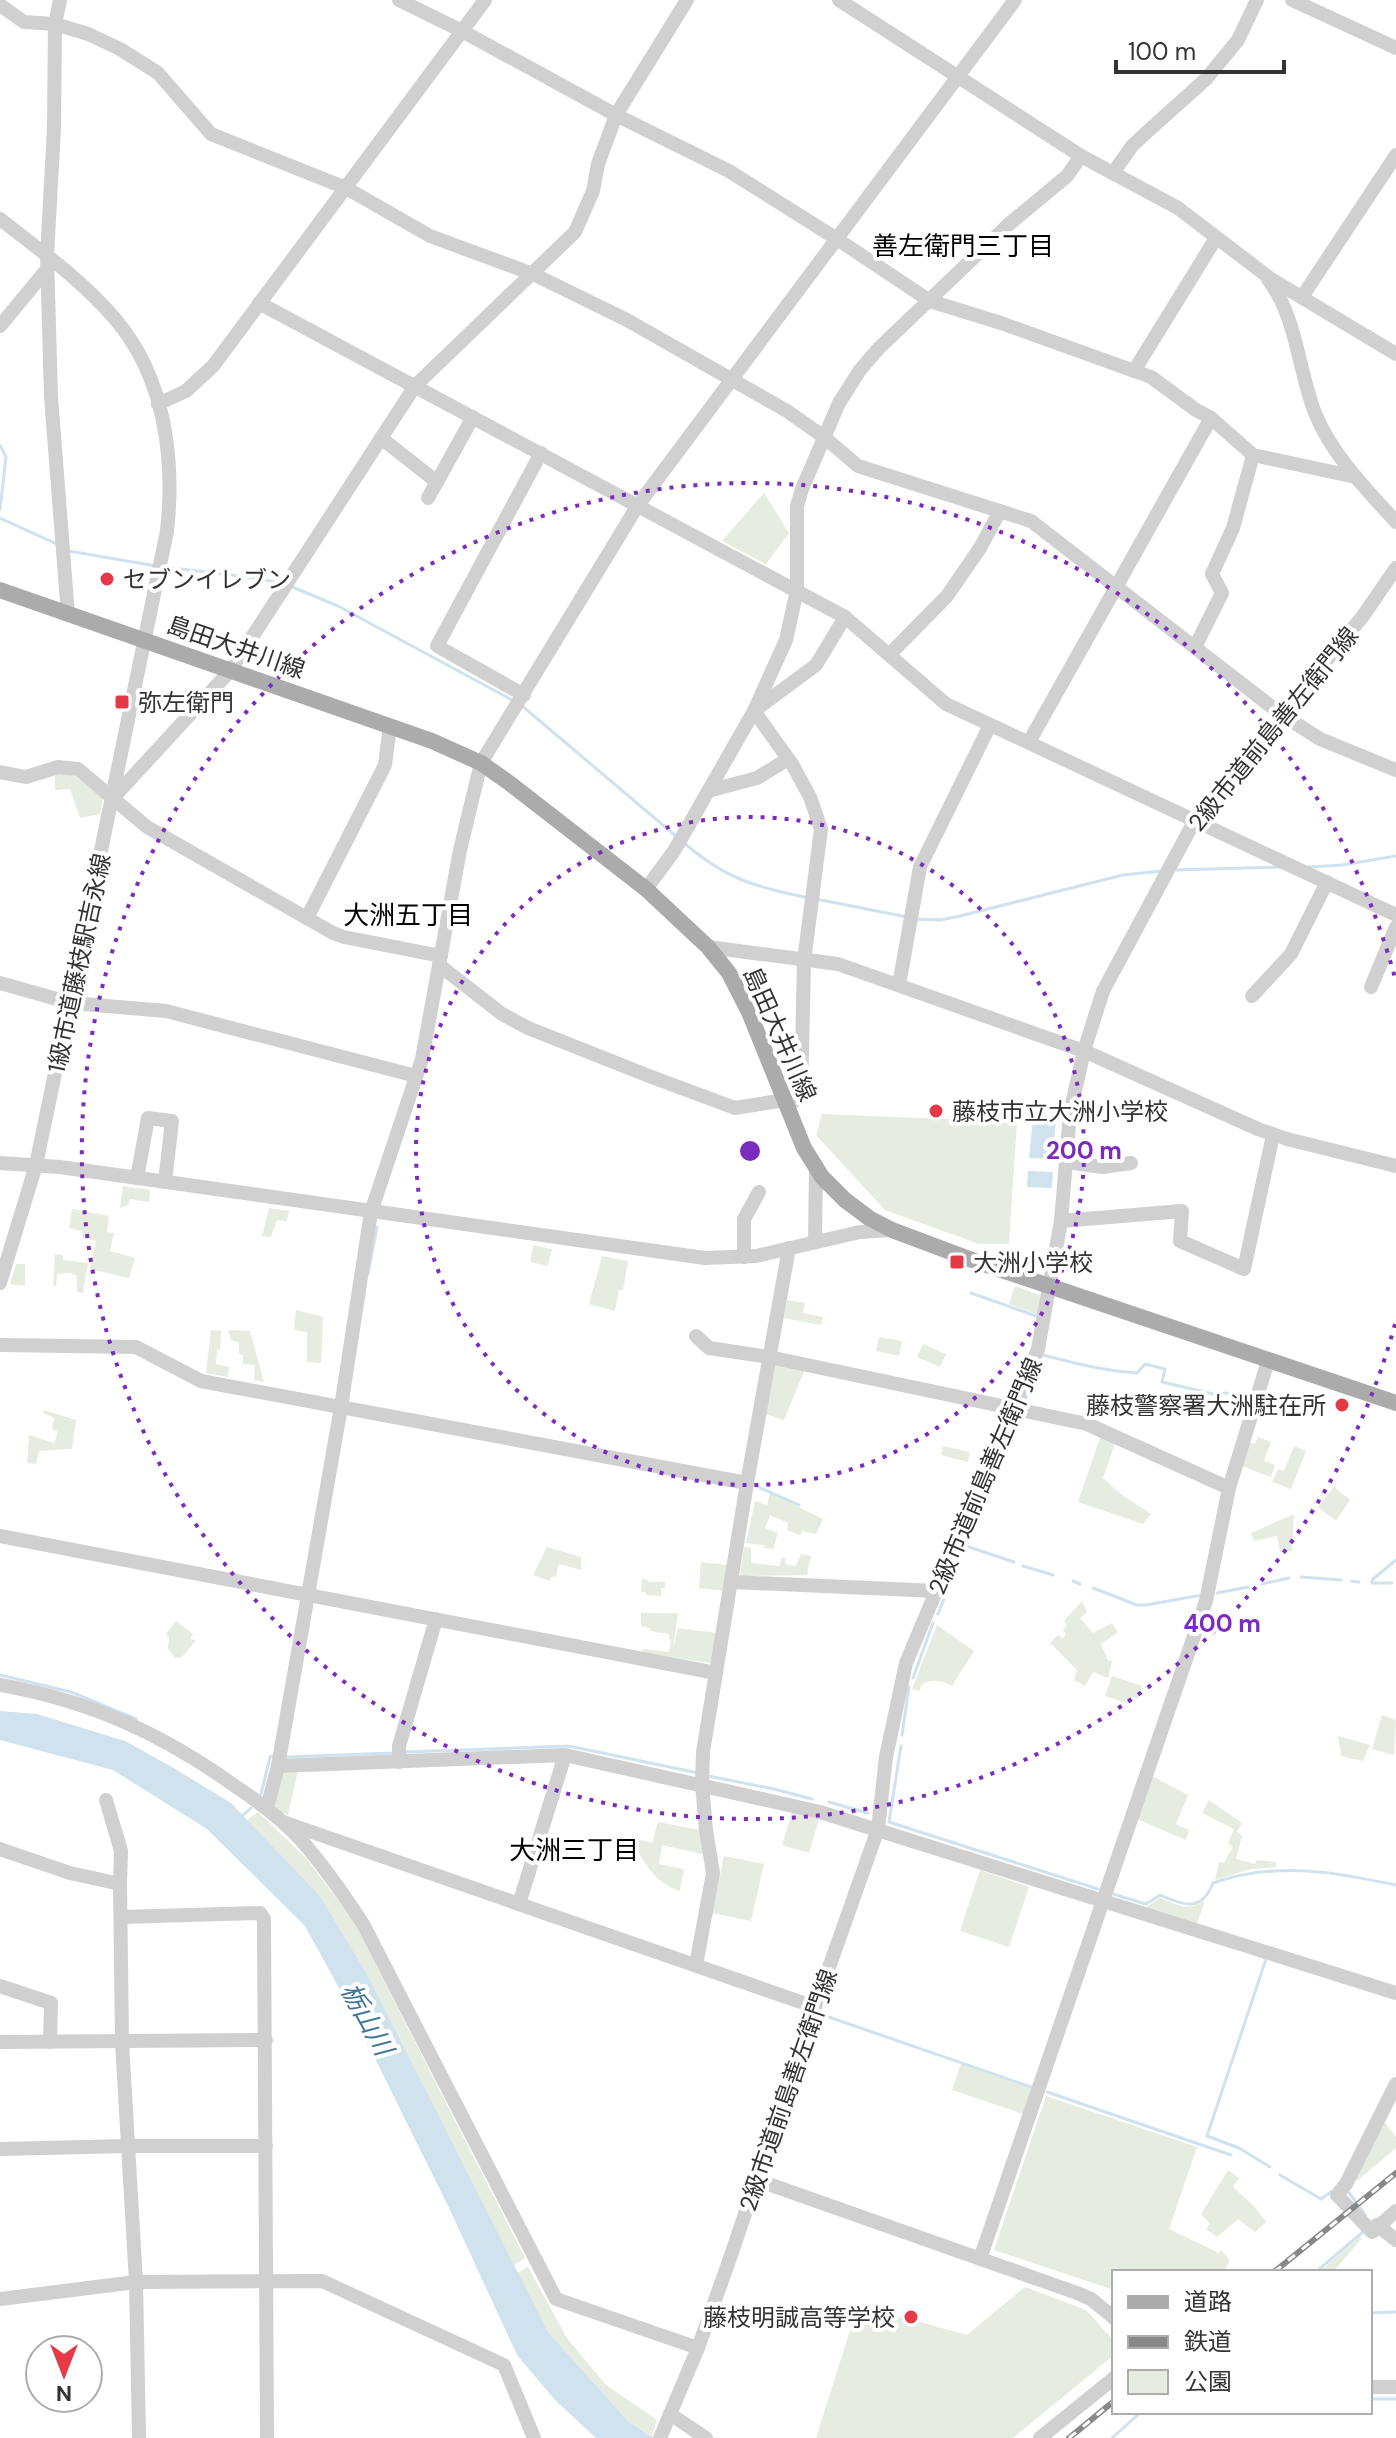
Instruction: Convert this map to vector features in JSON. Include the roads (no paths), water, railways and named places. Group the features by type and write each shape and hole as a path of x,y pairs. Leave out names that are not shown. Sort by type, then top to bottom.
{"main road":[{"name":"島田大井川線","path":"0,590 390,726 481,763 508,782 646,889 708,947 729,973 749,1012 804,1148 822,1177 869,1218 892,1230 1050,1287 1396,1403"}],"street":[{"path":"60,0 55,24 54,128 47,262 51,397 68,615"},
{"path":"399,0 729,171 930,301 1151,377 1211,418 1253,455 1356,477"},
{"path":"158,404 200,381 485,0"},
{"path":"113,798 230,671 415,386 575,232 593,191 598,164 616,115 687,0"},
{"path":"839,0 1081,156 1178,208 1263,273 1396,354"},
{"path":"267,1808 278,1766 341,1407 371,1212 422,1059 460,850 481,763 638,505 1015,0"},
{"path":"1113,173 1132,146 1206,79 1238,40 1257,0"},
{"path":"1292,0 1396,48"},
{"path":"0,5 24,22 55,24 88,34 120,49 158,73 211,134 346,188 430,236 533,274 627,320 787,411 858,466 1031,521 1281,714 1320,739 1396,770"},
{"path":"1302,297 1396,155"},
{"path":"646,889 674,851 754,711 786,640 797,590 797,506 839,403 860,370 879,348 1008,225 1067,176 1081,156"},
{"name":"1級市道藤枝駅吉永線","path":"0,219 47,262 94,296 118,322 143,364 158,404 169,450 170,504 146,641 36,1165 0,1283"},
{"path":"1134,371 1216,238"},
{"path":"0,326 47,262"},
{"path":"1263,273 1276,290 1294,333 1307,391 1325,436 1396,522"},
{"path":"259,303 845,617 946,704 1396,915"},
{"path":"428,498 473,417"},
{"path":"1029,742 1211,418"},
{"path":"381,438 437,482"},
{"path":"520,701 437,646 541,453"},
{"path":"1195,647 1222,593 1212,574 1233,528 1253,455"},
{"path":"890,654 947,596 980,548 1000,511"},
{"name":"2級市道前島善左衛門線","path":"665,2426 698,2348 878,1829 886,1757 906,1663 1038,1349 1061,1221 1070,1113 1084,1051 1103,991 1195,820 1363,616 1396,568"},
{"path":"754,711 816,665 845,617"},
{"path":"0,782 0,772 26,777 58,767 78,769 147,827 307,918 344,937 440,960 502,1014 515,1021 735,1108 801,1098 804,961 821,829 810,797 754,711"},
{"path":"899,985 920,867 990,725"},
{"path":"307,918 385,765 390,726"},
{"path":"708,791 757,778 788,759"},
{"path":"1252,996 1291,954 1327,882"},
{"path":"1371,987 1396,927"},
{"path":"708,947 838,964 1084,1051 1273,1135 1394,1162"},
{"path":"0,983 71,1003 166,1011 416,1076"},
{"path":"137,1178 148,1118 172,1121 165,1182"},
{"path":"1061,1221 1182,1211 1180,1241 1244,1269 1273,1135"},
{"path":"1066,1162 1103,1167 1131,1163"},
{"path":"0,1163 137,1178 691,1257 744,1257 860,1232 892,1230"},
{"path":"815,1242 816,1166"},
{"path":"744,1257 744,1219 759,1192"},
{"path":"696,1965 713,1873 702,1784 703,1752 789,1248"},
{"path":"696,1336 709,1348 769,1357 1087,1424 1229,1488"},
{"path":"0,1345 136,1347 201,1381 747,1483"},
{"path":"980,2259 1206,1601 1229,1488 1268,1361"},
{"path":"0,1536 716,1673"},
{"path":"732,1582 937,1591"},
{"path":"399,1755 436,1619"},
{"path":"0,1685 73,1701 139,1727 201,1762 267,1808 300,1839 334,1879 363,1924 556,2299 698,2348"},
{"path":"278,1766 399,1755 565,1755 820,1812 1396,1993"},
{"path":"519,1904 565,1755"},
{"path":"106,1800 121,1851 122,2042 136,2282 139,2438"},
{"path":"282,1822 815,2007"},
{"path":"0,1849 70,1873 120,1884"},
{"path":"121,1917 260,1913 264,1919 267,2438"},
{"path":"0,1986 51,2003 50,2042"},
{"path":"0,2042 266,2040"},
{"path":"1396,2084 1346,2184 1337,2195 1370,2227 1396,2240"},
{"path":"0,2149 266,2146"},
{"path":"757,2180 1091,2299 1112,2316"},
{"path":"1370,2227 1396,2211"},
{"path":"0,2299 136,2282 322,2281 504,2365 534,2438"},
{"path":"1040,2438 1112,2380"},
{"path":"1372,2387 1396,2387"},
{"path":"665,2426 706,2438"}],"water":[{"path":"1033,1119 1056,1120 1052,1159 1029,1158"},
{"path":"1028,1171 1053,1172 1052,1188 1027,1187"},
{"name":"栃山川","path":"0,1711 37,1714 125,1741 172,1767 231,1803 320,1896 367,1974 548,2332 628,2421 654,2438 596,2438 555,2400 517,2355 451,2212 351,2010 305,1926 207,1829 113,1770 0,1740"}],"waterway":[{"path":"0,445 6,457 0,509"},
{"path":"0,518 59,545"},
{"path":"69,551 156,566"},
{"path":"164,567 279,583"},
{"path":"290,586 338,606 514,701"},
{"path":"521,705 677,837"},
{"path":"683,842 713,865 742,880 809,898"},
{"path":"1308,867 1396,856"},
{"path":"1173,870 1281,867"},
{"path":"914,919 940,920 1123,875 1161,871"},
{"path":"816,899 907,917"},
{"path":"368,1274 377,1227"},
{"path":"971,1293 1039,1317"},
{"path":"1043,1355 1125,1372 1137,1373 1145,1364 1165,1369 1162,1382 1247,1399"},
{"path":"1024,1403 1034,1376"},
{"path":"1014,1562 966,1546 1018,1417"},
{"path":"756,1486 799,1505"},
{"path":"938,1614 960,1558"},
{"path":"1372,1583 1396,1560"},
{"path":"1023,1566 1053,1575"},
{"path":"1301,1577 1341,1580"},
{"path":"1262,1584 1289,1578"},
{"path":"1073,1581 1080,1584"},
{"path":"1352,1581 1359,1582"},
{"path":"1372,1583 1392,1583"},
{"path":"1217,1593 1248,1587"},
{"path":"1093,1588 1137,1605 1202,1595"},
{"path":"913,1678 933,1623"},
{"path":"0,1675 71,1692 136,1719"},
{"path":"902,1735 909,1687"},
{"path":"405,1752 569,1746 698,1773"},
{"path":"901,1746 889,1822 1098,1889"},
{"path":"285,1757 393,1753"},
{"path":"261,1794 270,1757 274,1756"},
{"path":"708,1776 812,1799"},
{"path":"829,1802 868,1813"},
{"path":"242,1816 251,1808"},
{"path":"1113,1894 1146,1904 1160,1895 1191,1904 1203,1899 1213,1883 1237,1876 1282,1871 1327,1873 1396,1885"},
{"path":"1264,1958 1207,2136 1239,2148 1270,2167"},
{"path":"823,2015 1031,2087"},
{"path":"1047,2092 1231,2155"},
{"path":"1280,2175 1321,2199 1331,2192"},
{"path":"1347,2190 1366,2216"},
{"path":"1318,2270 1364,2231"},
{"path":"1372,2313 1396,2312"},
{"path":"1372,2399 1396,2399"},
{"path":"1112,2438 1139,2414"}],"railway":[{"path":"1276,2270 1396,2173"},
{"path":"1069,2438 1112,2403"}],"place":[{"name":"セブンイレブン","path":"107,579"},
{"name":"弥左衛門","path":"122,702"},
{"name":"藤枝市立大洲小学校","path":"936,1111"},
{"name":"大洲小学校","path":"957,1262"},
{"name":"藤枝警察署大洲駐在所","path":"1342,1405"},
{"name":"藤枝明誠高等学校","path":"911,2317"}],"district":[{"name":"善左衛門三丁目","path":"963,246"},
{"name":"大洲五丁目","path":"408,915"},
{"name":"大洲三丁目","path":"574,1850"}]}
